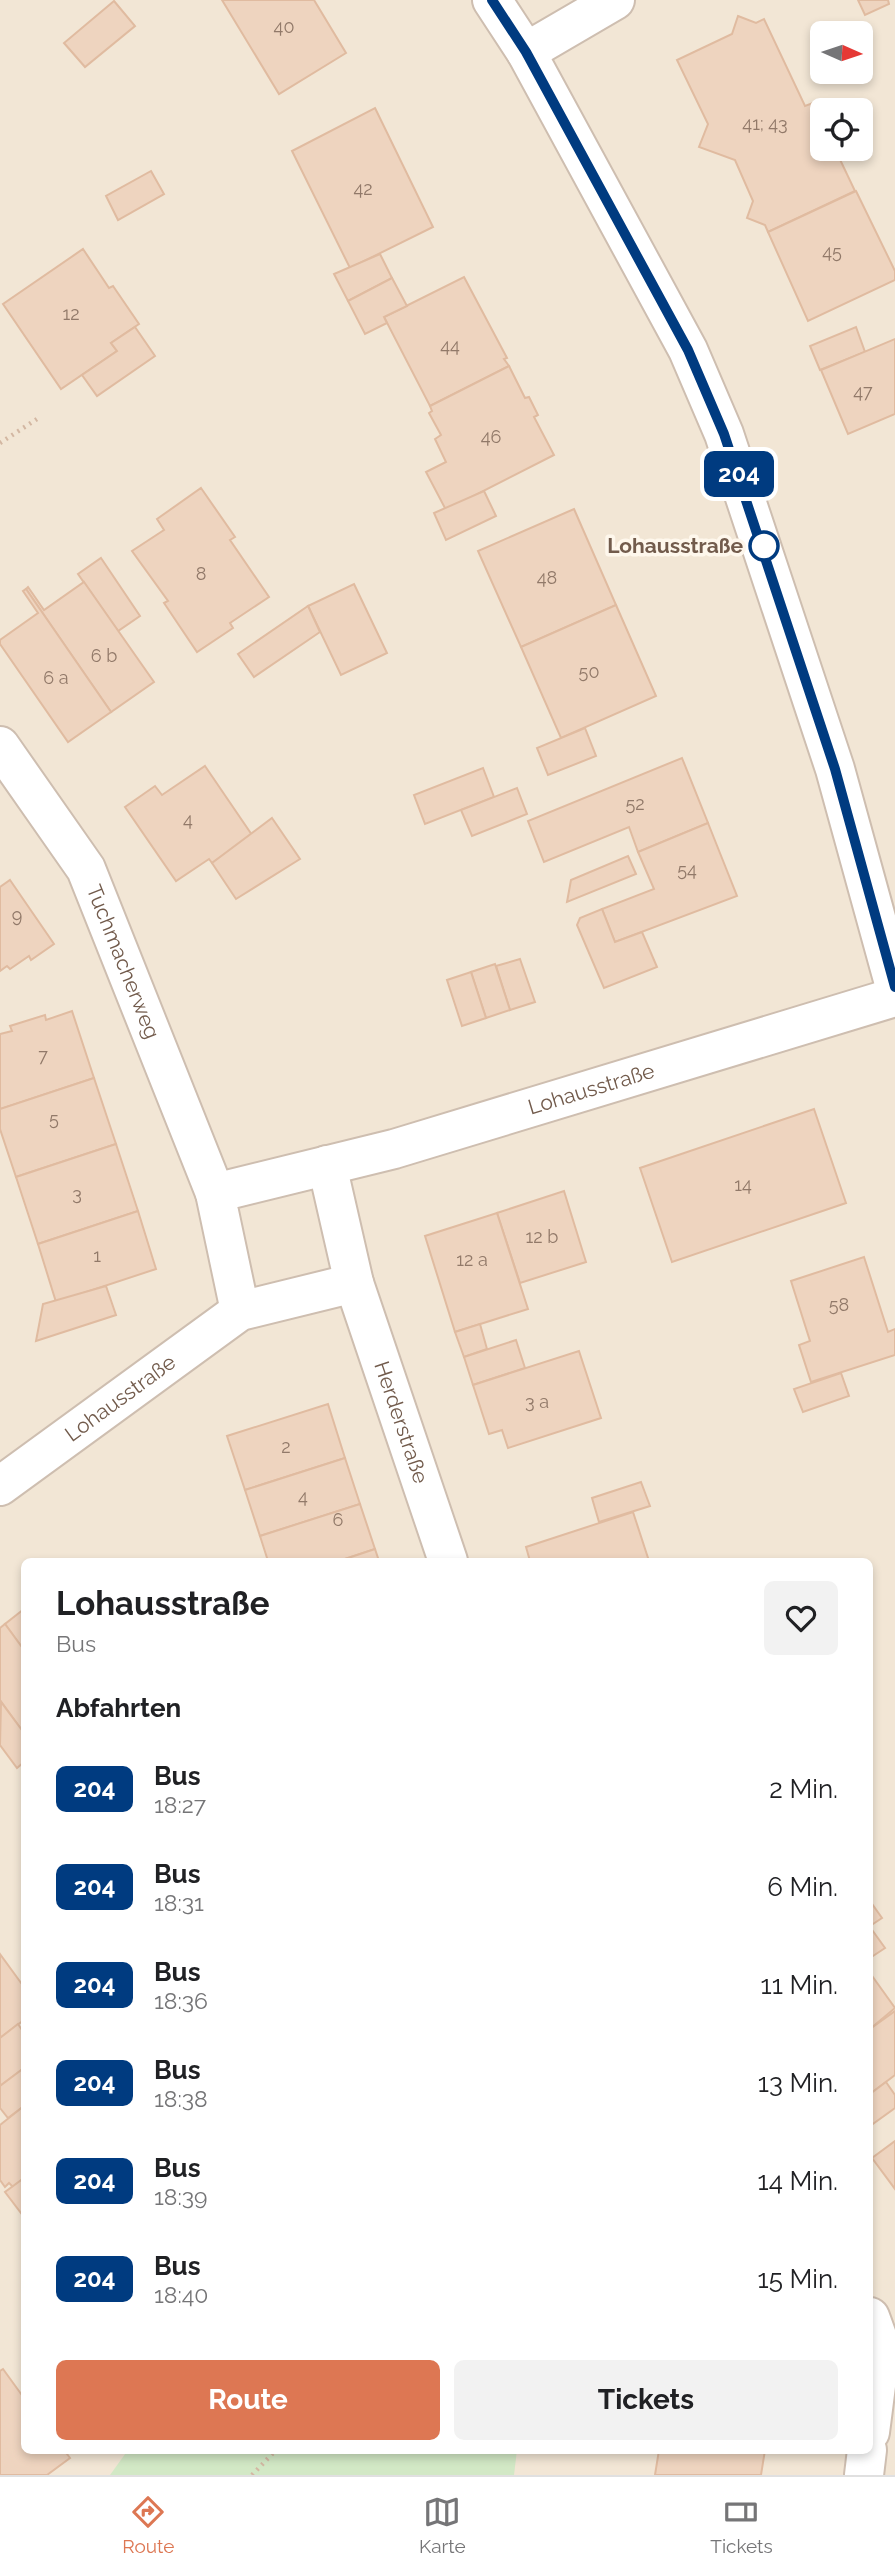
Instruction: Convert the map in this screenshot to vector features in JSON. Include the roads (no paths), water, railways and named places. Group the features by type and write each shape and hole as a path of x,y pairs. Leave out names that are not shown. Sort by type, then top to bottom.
{"street":[{"path":"492,0 526,52 688,350 724,434 835,769 895,987"},
{"path":"526,52 615,0"},
{"name":"Tuchmacherweg","path":"0,746 86,869 215,1193"},
{"name":"Lohausstraße","path":"215,1193 407,1145 895,997"},
{"path":"327,1165 354,1283"},
{"path":"215,1193 240,1311"},
{"name":"Lohausstraße","path":"0,1486 240,1311 354,1283"},
{"name":"Herderstraße","path":"354,1283 447,1558"},
{"path":"873,2325 881,2347 873,2409"},
{"path":"864,2475 867,2454"}],"place":[{"name":"Lohausstraße","path":"764,546"}]}
